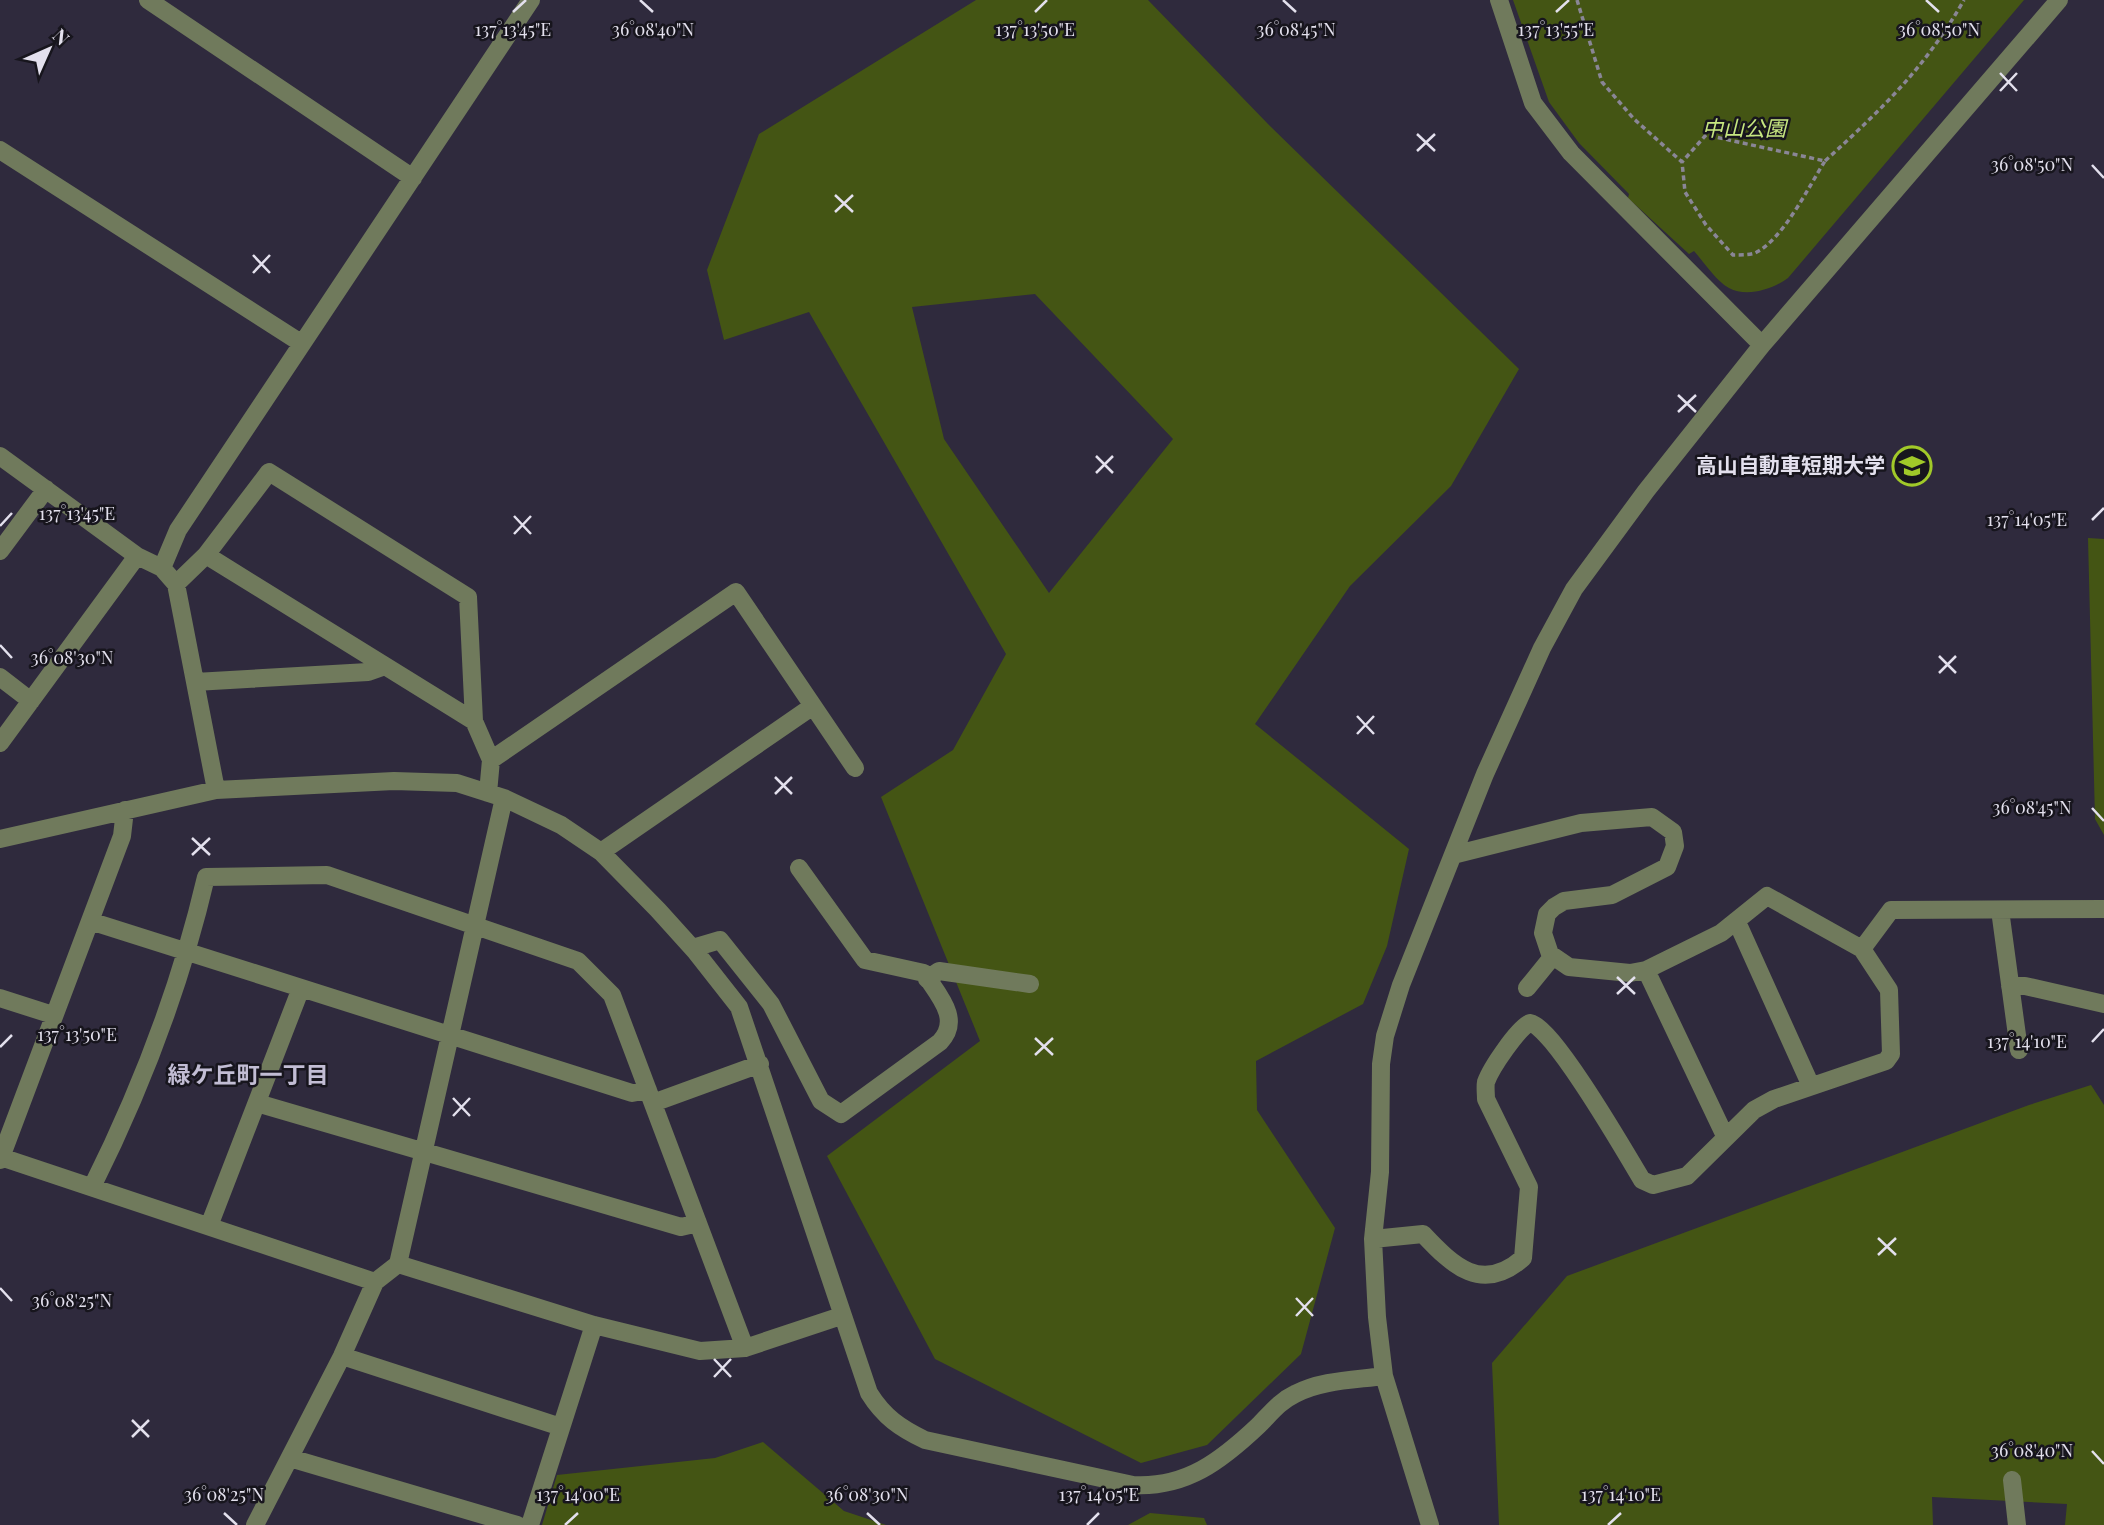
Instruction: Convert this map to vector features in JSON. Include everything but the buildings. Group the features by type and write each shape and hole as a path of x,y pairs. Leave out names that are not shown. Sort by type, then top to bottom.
{"street":[{"path":"148,0 413,178"},
{"path":"162,568 178,530 531,0"},
{"path":"1499,0 1534,103 1571,153 1762,345"},
{"path":"1430,1525 1384,1377 1373,1239 1380,1172 1381,1064 1385,1036 1401,985 1453,855 1524,687 1574,589 1646,491 1762,345 2059,0"},
{"path":"0,150 301,342"},
{"path":"0,456 138,556 162,568 176,584 216,790"},
{"path":"176,584 206,555 269,472 468,597 474,722 491,760 496,796 476,925 398,1264 375,1282 342,1356 255,1525"},
{"path":"0,551 46,489"},
{"path":"206,555 474,722"},
{"path":"0,743 138,556"},
{"path":"491,760 736,592 855,768"},
{"path":"195,682 368,672 384,666"},
{"path":"0,677 31,701"},
{"path":"601,852 813,706"},
{"path":"0,839 216,790 271,785 429,781 457,783 496,796 561,825 601,852 693,948 739,1007 869,1394 880,1411 900,1429 925,1440 1133,1485 1156,1486 1180,1481 1202,1470 1230,1451 1281,1403 1306,1389 1384,1377"},
{"path":"125,810 122,836 0,1158 92,1186 375,1282"},
{"path":"1373,1239 1423,1234 1446,1258 1474,1275 1506,1270 1523,1258 1529,1187 1486,1099 1485,1090 1490,1075 1519,1031 1531,1023 1537,1023 1551,1040 1642,1180 1653,1185 1681,1179 1754,1110 1811,1086 1886,1061 1891,1054 1889,990 1862,950 1767,896 1738,922 1646,970 1630,973 1569,967 1553,956 1545,943 1543,933 1547,914 1564,901 1612,895 1667,867 1675,846 1673,832 1665,823 1653,817 1581,823 1453,855"},
{"path":"693,948 720,940 771,1004 821,1101 841,1114 947,1034 950,1027 947,1009 924,973 865,960 799,868"},
{"path":"92,1186 117,1137 188,953 206,877 327,875 578,961 612,995 746,1348"},
{"path":"1862,950 1891,910 2104,909"},
{"path":"2000,910 2019,1050"},
{"path":"90,921 650,1097 760,1064"},
{"path":"1738,922 1811,1086"},
{"path":"1527,988 1553,956"},
{"path":"1646,970 1725,1136"},
{"path":"928,979 939,971 1030,984"},
{"path":"2010,986 2025,986 2104,1004"},
{"path":"209,1226 301,988"},
{"path":"0,998 53,1015"},
{"path":"257,1103 681,1227 698,1223"},
{"path":"398,1264 594,1325 700,1351 746,1348 841,1316"},
{"path":"530,1525 594,1325"},
{"path":"342,1356 561,1427"},
{"path":"290,1458 517,1525"},
{"path":"2012,1480 2017,1525"}],"path":[{"path":"1577,0 1602,82 1634,119 1682,162 1685,192 1706,225 1733,255 1754,254 1768,243 1797,206 1825,161 1911,78 1938,44 1964,0"},
{"path":"1682,162 1706,135 1825,161"}],"green space":[{"path":"976,0 1148,0 1268,124 1519,369 1451,486 1350,586 1255,724 1409,849 1387,946 1363,1004 1256,1061 1257,1110 1335,1228 1301,1354 1207,1445 1141,1463 935,1359 827,1156 980,1041 881,797 953,750 1006,654 809,312 724,340 707,270 759,134","holes":["1035,294 1173,439 1049,593 944,439 912,307"]},
{"name":"中山公園","path":"1513,0 2024,0 1788,278 1767,289 1744,292 1724,285 1694,251 1689,254 1628,198 1629,194 1579,143 1549,102"},
{"path":"2088,538 2104,539 2104,835 2095,819"},
{"path":"2091,1085 2104,1105 2104,1525 2065,1525 2067,1504 1932,1497 1933,1525 1499,1525 1492,1363 1567,1276 2029,1105"},
{"path":"763,1442 844,1511 886,1525 542,1525 557,1475 715,1458"},
{"path":"1150,1513 1204,1518 1207,1525 1128,1525"}],"place":[{"name":"高山自動車短期大学","path":"1912,466"}],"district":[{"name":"緑ケ丘町一丁目","path":"248,1075"}]}
